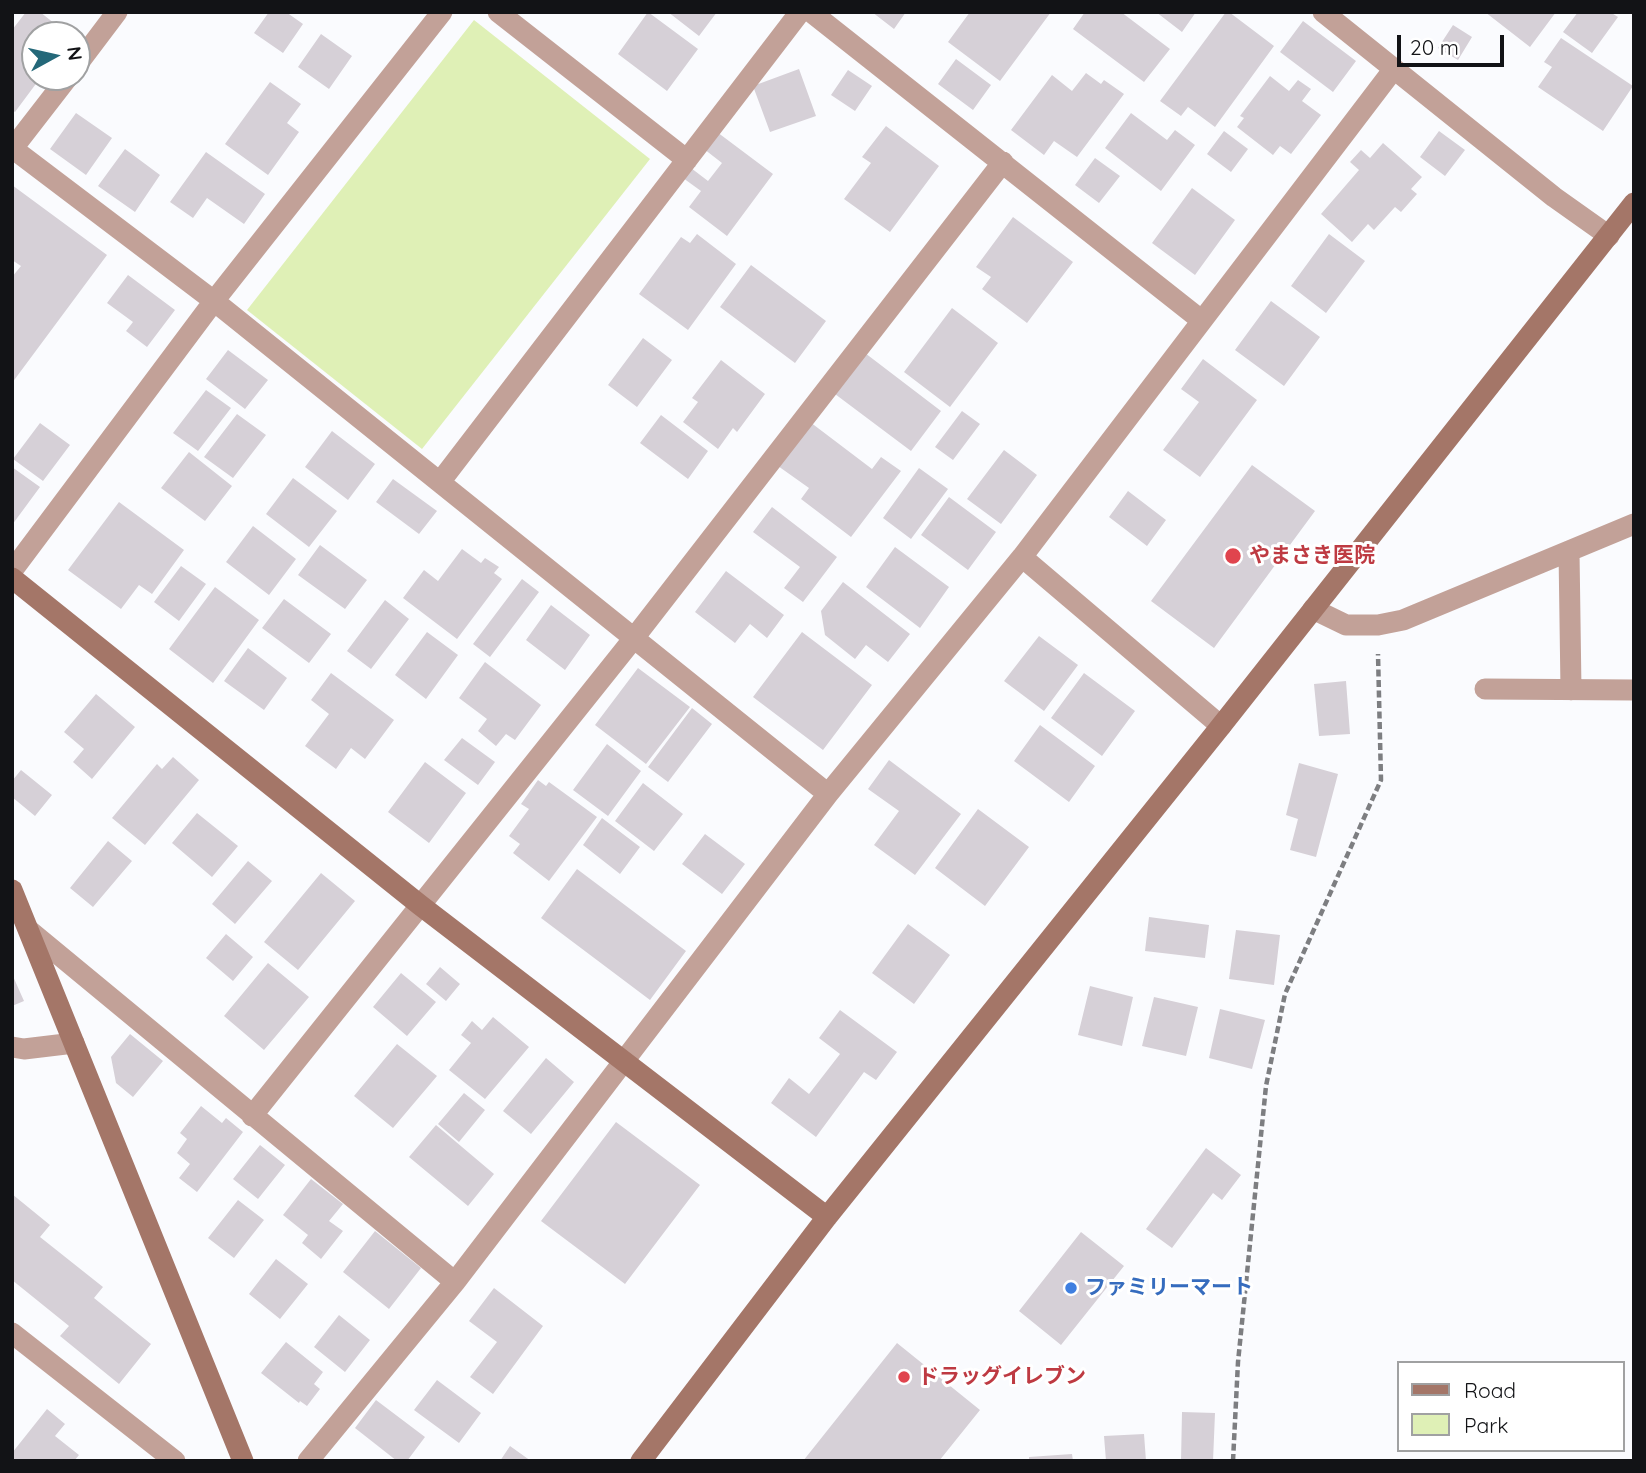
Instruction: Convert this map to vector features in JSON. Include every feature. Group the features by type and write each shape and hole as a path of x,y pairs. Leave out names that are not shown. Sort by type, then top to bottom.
{"street":[{"path":"91,46 117,12"},
{"path":"12,571 214,301 442,12"},
{"path":"498,12 687,160"},
{"path":"440,482 800,12"},
{"path":"811,12 1201,320"},
{"path":"1323,12 1554,197 1609,236"},
{"path":"308,1461 455,1282 828,794 1021,557 1393,70"},
{"path":"57,91 13,148 214,301 828,794"},
{"path":"252,1116 634,638 1003,162"},
{"path":"641,1461 827,1217 1221,726 1634,203"},
{"path":"1313,609 1346,625 1378,625 1403,620 1634,524"},
{"path":"1569,551 1571,690"},
{"path":"1021,557 1221,726"},
{"path":"12,578 420,905 827,1217"},
{"path":"1485,690 1634,690"},
{"path":"12,890 243,1461"},
{"path":"30,932 455,1282"},
{"path":"12,1047 24,1049 74,1042"},
{"path":"12,1333 175,1461"}],"path":[{"path":"1233,1461 1238,1362 1266,1086 1285,994 1381,780 1378,625"}],"green space":[{"path":"474,20 650,159 422,449 247,310"}],"building":[{"path":"26,12 40,12 51,21 21,21 21,91 31,91 15,112 12,110 12,30"},
{"path":"269,12 286,12 303,24 283,53 254,33"},
{"path":"648,12 698,49 667,91 618,54"},
{"path":"668,12 717,12 699,36"},
{"path":"872,12 906,12 894,29"},
{"path":"970,12 1051,12 1000,81 948,42"},
{"path":"1085,12 1121,12 1170,49 1144,82 1073,29"},
{"path":"1156,12 1196,12 1182,32"},
{"path":"1226,12 1274,46 1215,127 1188,107 1181,116 1160,101"},
{"path":"1485,12 1556,12 1530,47"},
{"path":"1578,12 1610,12 1618,17 1592,53 1563,32"},
{"path":"1303,21 1356,61 1333,92 1280,52"},
{"path":"1453,25 1472,37 1458,60 1438,48"},
{"path":"321,34 352,56 329,89 298,67"},
{"path":"1561,38 1633,86 1603,131 1538,87 1552,67 1544,62"},
{"path":"956,59 991,85 973,110 938,84"},
{"path":"799,69 816,116 770,132 753,86"},
{"path":"848,70 872,86 855,111 831,95"},
{"path":"1086,73 1101,84 1104,80 1124,94 1077,157 1054,141 1044,155 1011,130 1052,75 1072,91"},
{"path":"1270,76 1289,91 1298,80 1311,89 1302,101 1321,115 1291,154 1280,146 1273,155 1237,127 1244,118 1240,116"},
{"path":"270,82 301,104 287,123 299,132 268,175 225,144"},
{"path":"76,113 112,138 86,175 50,149"},
{"path":"1131,113 1167,140 1175,130 1195,145 1161,191 1105,148"},
{"path":"886,126 939,166 890,232 844,199 871,163 862,157"},
{"path":"1224,131 1248,149 1231,172 1207,154"},
{"path":"1439,131 1465,150 1445,176 1420,157"},
{"path":"717,132 773,174 727,236 689,207 701,191 683,178 691,168 708,181 722,163 704,149"},
{"path":"1383,143 1422,177 1411,189 1417,194 1401,212 1395,207 1374,230 1368,224 1352,242 1321,214 1359,170 1350,162 1361,150 1370,158"},
{"path":"125,149 160,175 135,212 98,186"},
{"path":"206,152 265,194 244,224 207,198 193,218 170,202"},
{"path":"1095,158 1120,176 1099,203 1075,185"},
{"path":"12,185 107,255 12,383 12,277 21,266 12,260"},
{"path":"1192,188 1235,220 1195,275 1152,243"},
{"path":"1013,217 1073,262 1027,323 982,289 991,277 976,267"},
{"path":"697,234 736,264 688,330 639,294 681,237 690,243"},
{"path":"1329,234 1365,261 1326,313 1291,286"},
{"path":"751,265 826,321 795,363 720,307"},
{"path":"128,275 175,310 147,347 126,331 133,322 107,303"},
{"path":"1271,301 1320,337 1284,386 1235,350"},
{"path":"952,308 998,343 950,407 904,372"},
{"path":"643,338 672,360 637,407 608,385"},
{"path":"228,350 268,380 245,409 206,379"},
{"path":"865,353 941,411 911,451 835,394"},
{"path":"1203,359 1257,400 1200,477 1163,450 1199,402 1181,389"},
{"path":"721,360 765,394 737,432 733,428 718,449 683,422 698,402 692,398"},
{"path":"206,390 231,408 198,451 173,433"},
{"path":"962,411 980,424 953,460 935,447"},
{"path":"237,414 266,435 233,478 204,457"},
{"path":"661,415 708,451 688,479 640,443"},
{"path":"810,422 872,469 881,457 901,471 851,537 801,499 809,488 778,466"},
{"path":"40,423 70,445 43,481 13,459"},
{"path":"332,431 375,464 348,500 305,467"},
{"path":"1004,450 1037,475 1001,524 967,499"},
{"path":"189,452 232,486 205,521 161,488"},
{"name":"やまさき医院","path":"1252,465 1315,511 1214,648 1151,601"},
{"path":"12,467 40,487 12,525"},
{"path":"919,468 948,489 911,539 883,518"},
{"path":"293,478 337,511 309,547 266,514"},
{"path":"393,479 437,511 419,534 376,502"},
{"path":"1128,491 1166,520 1147,546 1109,517"},
{"path":"949,497 996,532 968,570 921,535"},
{"path":"119,502 184,550 152,594 139,585 121,609 68,570"},
{"path":"772,507 837,557 803,602 784,588 800,567 753,532"},
{"path":"253,526 296,559 269,595 226,562"},
{"path":"320,545 367,580 345,609 298,575"},
{"path":"895,547 949,587 920,628 866,587"},
{"path":"462,549 481,563 485,558 499,567 494,573 502,579 457,639 403,598 424,570 438,581"},
{"path":"181,566 206,584 179,621 154,602"},
{"path":"726,571 784,615 767,638 750,624 735,643 695,612"},
{"path":"522,579 539,592 490,657 473,644"},
{"path":"843,582 910,634 888,662 866,645 855,659 825,635 821,611"},
{"path":"215,587 259,620 213,683 169,649"},
{"path":"284,599 331,634 309,663 262,628"},
{"path":"385,600 409,619 371,669 347,651"},
{"path":"551,605 590,635 565,670 526,640"},
{"path":"427,632 458,655 426,699 395,675"},
{"path":"802,632 872,685 823,750 753,697"},
{"path":"1039,636 1078,665 1044,711 1004,681"},
{"path":"248,648 287,678 264,710 224,681"},
{"path":"485,662 541,705 515,740 506,734 496,746 478,731 487,719 459,698"},
{"path":"638,668 690,707 646,764 595,725"},
{"path":"331,673 394,720 365,759 351,748 336,769 305,746 329,714 311,700"},
{"path":"1084,673 1135,711 1102,756 1051,718"},
{"path":"1346,681 1350,734 1319,736 1314,684"},
{"path":"96,694 135,727 92,779 73,762 84,749 64,732"},
{"path":"692,708 712,724 668,782 648,767"},
{"path":"1040,725 1095,766 1069,802 1014,761"},
{"path":"462,738 495,762 478,785 444,760"},
{"path":"607,744 641,771 608,816 573,790"},
{"path":"173,757 199,780 145,845 112,818 157,764 162,769"},
{"path":"889,760 961,814 915,875 874,845 899,811 868,789"},
{"path":"425,762 466,793 429,843 388,812"},
{"path":"1299,763 1338,774 1316,857 1290,850 1298,819 1286,815"},
{"path":"21,770 52,795 35,816 12,797 12,781"},
{"path":"538,780 546,786 549,782 597,817 549,881 513,853 520,844 509,836 529,809 521,804"},
{"path":"643,783 683,814 654,851 615,821"},
{"path":"978,809 1029,847 985,906 935,868"},
{"path":"197,813 238,846 212,877 172,843"},
{"path":"602,818 640,847 620,874 583,845"},
{"path":"705,834 745,864 722,894 682,864"},
{"path":"108,841 132,861 93,907 70,888"},
{"path":"248,861 272,881 235,924 212,904"},
{"path":"577,869 686,951 650,1000 541,918"},
{"path":"321,873 355,901 298,970 264,942"},
{"path":"1149,917 1209,925 1205,958 1145,951"},
{"path":"908,924 950,955 914,1004 872,973"},
{"path":"1236,930 1280,935 1274,985 1229,979"},
{"path":"226,934 253,957 233,981 206,958"},
{"path":"268,963 309,997 264,1050 224,1016"},
{"path":"440,967 460,984 446,1001 426,984"},
{"path":"401,973 436,1002 407,1036 373,1007"},
{"path":"12,974 24,1001 12,1006"},
{"path":"1090,986 1133,997 1122,1046 1078,1035"},
{"path":"1154,997 1198,1007 1186,1056 1142,1046"},
{"path":"1220,1009 1265,1020 1252,1069 1209,1058"},
{"path":"840,1010 897,1052 876,1080 864,1072 816,1137 771,1103 789,1078 809,1094 840,1054 819,1038"},
{"path":"493,1017 529,1047 485,1099 449,1070 471,1043 461,1035 472,1021 482,1030"},
{"path":"130,1034 163,1061 133,1097 116,1083 111,1057"},
{"path":"397,1044 437,1076 393,1128 354,1096"},
{"path":"546,1058 574,1082 531,1134 503,1111"},
{"path":"464,1093 485,1110 459,1142 438,1124"},
{"path":"201,1106 222,1123 226,1118 243,1132 197,1192 179,1178 190,1164 177,1153 187,1139 180,1133"},
{"path":"616,1122 700,1185 625,1284 541,1221"},
{"path":"436,1125 494,1174 468,1206 409,1157"},
{"path":"260,1145 285,1165 258,1199 233,1179"},
{"path":"1206,1148 1241,1175 1222,1200 1213,1193 1172,1248 1146,1229"},
{"path":"311,1179 343,1204 329,1221 343,1231 321,1259 302,1243 308,1235 283,1215"},
{"path":"12,1194 50,1225 40,1237 103,1287 94,1298 151,1344 119,1384 60,1336 69,1326 12,1280"},
{"path":"238,1200 264,1220 234,1258 208,1238"},
{"path":"375,1231 421,1268 389,1309 343,1272"},
{"name":"ファミリーマート","path":"1081,1232 1124,1266 1061,1345 1019,1311"},
{"path":"276,1259 308,1284 280,1319 249,1294"},
{"path":"494,1288 543,1326 493,1394 470,1377 497,1342 469,1321"},
{"path":"339,1315 370,1340 345,1372 314,1347"},
{"path":"286,1342 323,1372 314,1384 320,1389 307,1406 300,1401 299,1403 261,1373"},
{"name":"ドラッグイレブン","path":"897,1343 980,1410 939,1461 803,1461"},
{"path":"437,1380 481,1413 459,1443 414,1410"},
{"path":"376,1400 425,1437 407,1461 397,1461 355,1428"},
{"path":"47,1409 65,1424 55,1436 79,1455 74,1461 12,1461 12,1453"},
{"path":"1182,1412 1215,1413 1213,1461 1181,1461"},
{"path":"1144,1434 1146,1461 1106,1461 1104,1436"},
{"path":"510,1446 531,1461 500,1461"},
{"path":"1072,1454 1073,1461 1029,1461 1029,1457"}],"place":[{"name":"やまさき医院","path":"1233,556"},
{"name":"ファミリーマート","path":"1071,1288"},
{"name":"ドラッグイレブン","path":"904,1377"}]}
